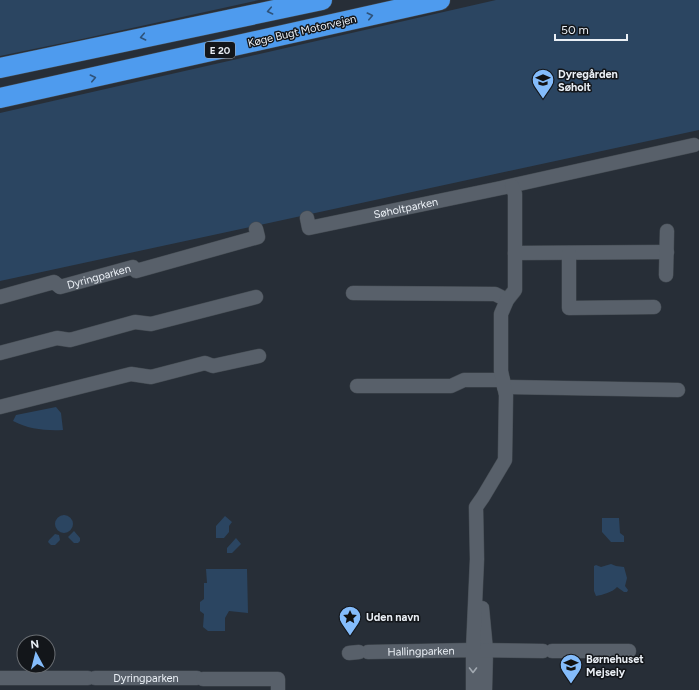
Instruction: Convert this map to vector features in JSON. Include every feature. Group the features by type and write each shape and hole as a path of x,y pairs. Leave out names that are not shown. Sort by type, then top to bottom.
{"highway":[{"path":"0,67 322,0"},
{"name":"Køge Bugt Motorvejen","path":"0,98 440,0"},
{"path":"0,105 56,92 71,83"}],"street":[{"name":"Søholtparken","path":"307,218 309,228 512,186 694,145"},
{"path":"485,690 479,650 476,506 489,497 505,460 506,395 501,371 502,314 507,300 515,290 516,207 515,194 512,186"},
{"name":"Dyringparken","path":"0,297 54,282 60,287 134,267 136,271 258,237 256,229"},
{"path":"666,275 667,231"},
{"path":"515,253 667,252"},
{"path":"569,253 569,308 654,307"},
{"path":"353,293 495,294 507,300"},
{"path":"0,353 57,338 70,340 135,322 151,324 256,296"},
{"path":"0,407 131,374 151,377 205,363 213,366 259,356"},
{"path":"357,386 451,386 464,380 504,384 678,390"},
{"path":"473,690 479,650"},
{"name":"Hallingparken","path":"359,653 479,650 629,651"},
{"name":"Dyringparken","path":"0,678 278,678 278,690"}],"shaded area":[{"path":"0,0 259,0 0,56"},
{"path":"496,0 699,0 699,130 0,281 0,113"},
{"path":"56,407 61,413 63,430 37,429 13,421 16,415"},
{"path":"64,515 70,518 73,524 70,530 64,533 58,530 55,524 58,518"},
{"path":"225,516 232,522 229,526 229,532 224,538 216,538 216,526"},
{"path":"602,518 619,518 620,533 624,536 624,542 611,542 602,532"},
{"path":"74,531 80,538 78,543 74,543 68,537"},
{"path":"55,534 59,535 60,540 55,545 51,545 48,542"},
{"path":"236,538 241,544 232,553 227,553 227,548"},
{"path":"611,564 624,567 627,578 625,586 628,590 627,592 624,592 617,587 610,592 596,596 594,591 594,566 596,565 601,567"},
{"path":"206,569 247,569 248,613 229,611 225,618 225,631 208,631 203,627 204,614 200,611 200,602 204,599 204,583 207,583"}],"place":[{"name":"Dyregården Søholt","path":"543,100"},
{"name":"Uden navn","path":"350,636"},
{"name":"Børnehuset Mejsely","path":"571,684"}]}
